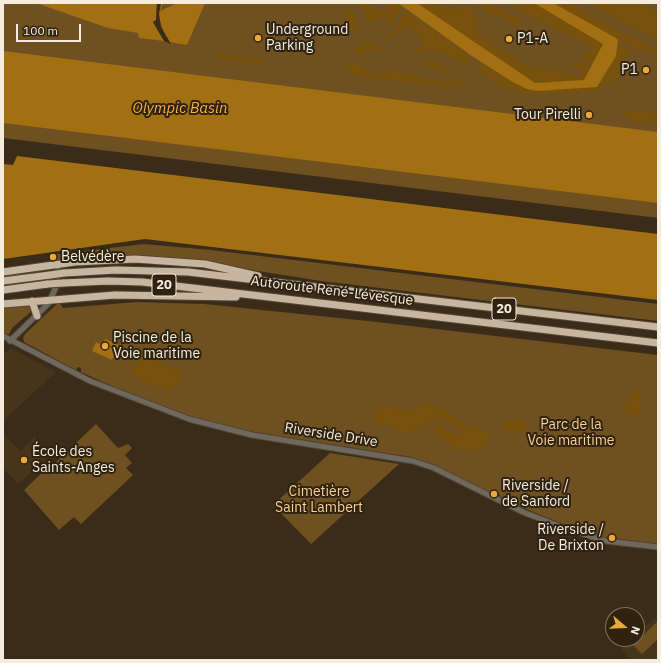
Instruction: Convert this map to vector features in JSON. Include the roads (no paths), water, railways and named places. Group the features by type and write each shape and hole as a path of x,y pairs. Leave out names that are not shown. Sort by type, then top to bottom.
{"highway":[{"path":"3,272 58,264 121,260 182,262 210,265 296,285"},
{"name":"Autoroute René-Lévesque","path":"3,281 64,273 98,271 168,271 658,327"},
{"name":"Autoroute René-Lévesque","path":"3,290 63,283 133,282 264,296 658,343"},
{"path":"3,304 115,295 206,298 264,296"},
{"path":"32,301 37,316"}],"street":[{"path":"10,341 37,316 51,300 57,285 58,264"},
{"name":"Riverside Drive","path":"3,336 10,341 90,381 189,419 252,435 413,461 434,468 523,512 564,528 606,540 658,547"}],"water":[{"path":"36,3 157,3 156,20 153,22 164,41 139,38 138,33 108,28"},
{"path":"161,3 163,3 160,11 177,3 205,3 187,45 169,42 166,38 159,18"},
{"path":"398,3 417,3 535,83 584,80 603,44 534,3 553,3 616,38 618,40 616,56 597,87 538,91 527,89 511,81 472,56"},
{"name":"Olympic Basin","path":"3,51 658,132 658,203 3,123"},
{"path":"17,156 658,234 658,300 145,239 3,259 3,164 13,165"},
{"path":"105,339 119,345 112,360 92,351 96,342 103,345"}],"place":[{"name":"Underground Parking","path":"258,38"},
{"name":"P1-A","path":"509,39"},
{"name":"P1","path":"646,70"},
{"name":"Tour Pirelli","path":"589,115"},
{"name":"Belvédère","path":"53,257"},
{"name":"Piscine de la Voie maritime","path":"105,346"},
{"name":"École des Saints-Anges","path":"24,460"},
{"name":"Riverside / de Sanford","path":"494,494"},
{"name":"Riverside / De Brixton","path":"612,538"}],"park label":[{"name":"Parc de la Voie maritime","path":"571,434"},
{"name":"Cimetière Saint Lambert","path":"319,500"}]}
